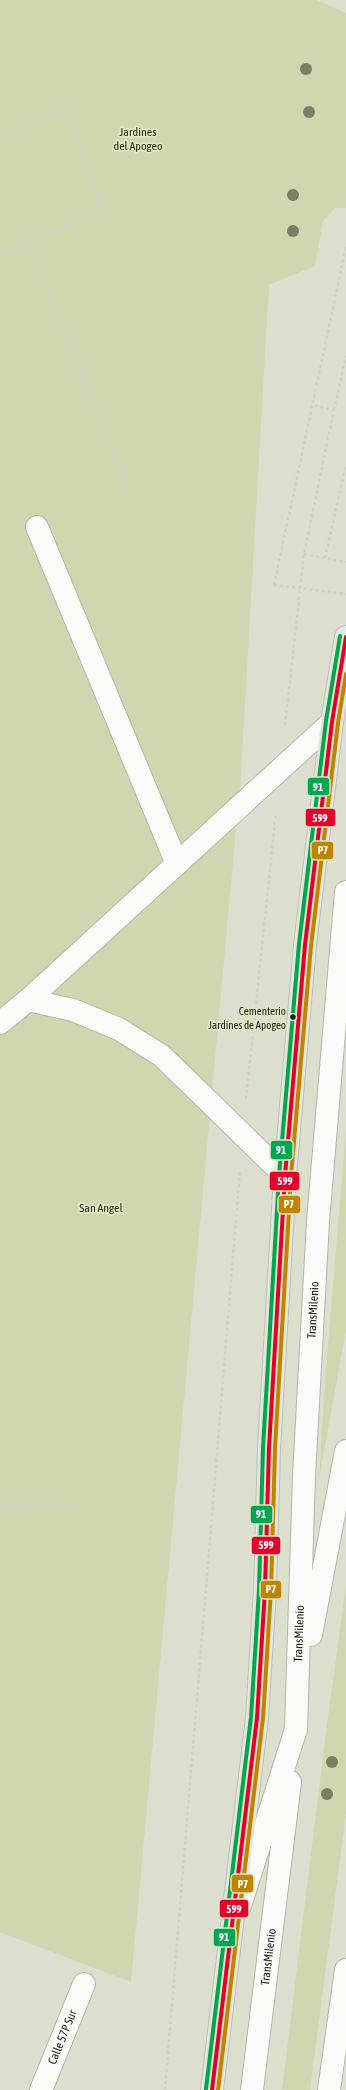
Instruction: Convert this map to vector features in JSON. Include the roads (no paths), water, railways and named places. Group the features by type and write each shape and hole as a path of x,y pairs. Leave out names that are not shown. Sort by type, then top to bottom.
{"highway":[{"path":"212,2090 257,1718 265,1590 269,1440 285,1176 305,945 332,722 346,637"}],"street":[{"path":"37,527 177,864"},
{"path":"0,1023 28,1000 332,722"},
{"name":"TransMilenio","path":"232,1932 296,1728 304,1476 318,1229 346,892"},
{"path":"28,1000 74,1010 119,1029 162,1056 285,1176"},
{"name":"TransMilenio","path":"252,2090 296,1728 308,1653 346,1451"},
{"path":"329,2090 346,1970"},
{"name":"Calle 57P Sur","path":"41,2090 84,1984"}],"place":[{"name":"Cementerio Jardines de Apogeo","path":"293,1017"}],"park label":[{"name":"Jardines del Apogeo","path":"138,139"},
{"name":"San Angel","path":"101,1208"}]}
